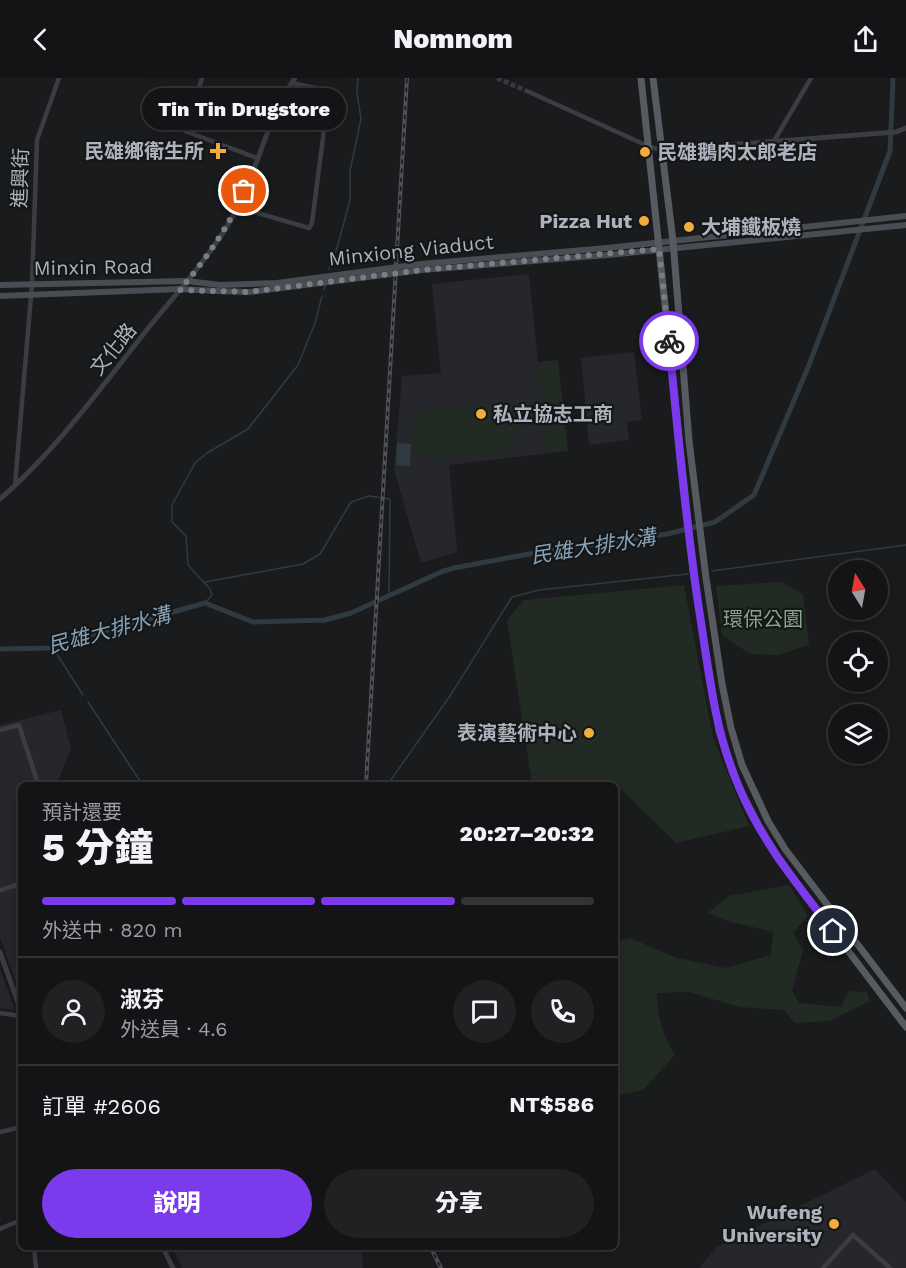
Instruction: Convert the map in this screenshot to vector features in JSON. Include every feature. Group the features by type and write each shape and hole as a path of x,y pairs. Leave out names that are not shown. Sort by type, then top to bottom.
{"main road":[{"path":"641,78 687,517 709,676 724,748 739,788 786,870 906,1027"},
{"path":"653,78 673,245 689,441 698,514 722,684 736,747 741,765 768,821 795,864 906,1008"},
{"path":"673,245 906,216"},
{"path":"673,245 855,232 906,225"},
{"name":"Minxiong Viaduct","path":"219,288 249,292 422,270 673,245"},
{"name":"Minxin Road","path":"0,285 187,281 219,288"},
{"name":"Minxin Road","path":"0,296 219,288"},
{"path":"786,870 795,864"}],"street":[{"name":"進興街","path":"15,486 32,284 36,140 59,78"},
{"path":"202,78 185,131 256,158"},
{"path":"774,141 811,78"},
{"name":"文化路","path":"0,499 61,438 202,264 237,207 256,158 293,80 329,91 312,223 309,228 237,207"},
{"path":"527,91 650,147 662,150 896,132 906,128"},
{"path":"0,730 19,725 37,782"},
{"path":"0,891 18,886"},
{"path":"0,952 18,1003"},
{"path":"0,1012 18,1015"},
{"path":"0,1132 18,1128"},
{"path":"0,1229 18,1221"},
{"path":"823,1268 853,1235 890,1268"},
{"path":"34,1250 36,1268"},
{"path":"164,1250 173,1268"}],"shaded area":[{"name":"私立協志工商","path":"529,274 538,362 558,360 568,451 449,465 457,552 421,563 394,470 402,376 441,373 432,284"},
{"path":"634,352 642,420 627,422 629,440 589,445 581,358"},
{"path":"397,443 411,444 410,466 396,465"},
{"path":"61,710 71,748 58,782 18,782 18,988 0,937 0,725"},
{"path":"0,969 15,1010 0,1008"},
{"name":"Wufeng University","path":"875,1169 906,1202 906,1268 699,1268 717,1247"},
{"path":"173,1250 362,1250 363,1268 182,1268"}],"green space":[{"path":"557,365 566,450 547,452 538,367"},
{"path":"518,402 520,408 508,410 515,421 517,432 503,452 433,460 422,456 414,448 411,432 418,418 418,412"},
{"name":"環保公園","path":"781,582 803,594 809,645 778,655 750,654 722,635 716,586"},
{"path":"684,585 713,738 749,826 676,843 623,791 618,791 618,782 532,782 507,620 524,600"},
{"path":"789,885 808,916 793,933 803,950 792,991 799,1003 841,1007 849,991 867,992 870,1001 829,1021 795,1023 784,1010 740,1007 689,992 657,993 662,1026 675,1055 643,1090 621,1095 618,1092 618,942 630,938 677,958 726,968 771,955 773,932 727,921 708,913 729,896"}],"waterway":[{"path":"329,269 350,200 350,171 361,119 357,93 358,78"},
{"name":"民雄大排水溝","path":"0,649 53,648 76,639 205,603 253,622 325,620 351,613 454,568 545,551 667,534 715,522 754,495 809,365 890,151 893,78"},
{"path":"324,290 325,285"},
{"path":"205,603 212,595 210,589 188,565 186,536 172,522 172,505 195,463 207,453 248,429 298,365 315,323 322,296"},
{"path":"205,582 303,564 320,554 351,502 369,496 390,499 389,596"},
{"path":"712,571 906,545"},
{"path":"389,782 450,696 512,597 539,590 688,574"},
{"path":"53,648 83,695"},
{"path":"88,702 141,782"}],"tunnel":[{"path":"497,78 527,91"}],"railway":[{"path":"366,782 407,78"},
{"path":"432,1250 441,1268"}],"way so far":[{"path":"244,191 236,210 202,264 180,290 249,292 422,270 659,249 669,341"}],"place":[{"name":"民雄鄉衛生所","path":"218,151"},
{"name":"民雄鵝肉太郎老店","path":"645,152"},
{"name":"Tin Tin Drugstore","path":"244,191"},
{"name":"Pizza Hut","path":"644,221"},
{"name":"大埔鐵板燒","path":"689,227"},
{"name":"私立協志工商","path":"481,414"},
{"name":"表演藝術中心","path":"589,733"},
{"name":"Wufeng University","path":"834,1224"}],"route":[{"path":"669,341 694,579 709,676 724,748 739,788 779,860 833,931"}]}
